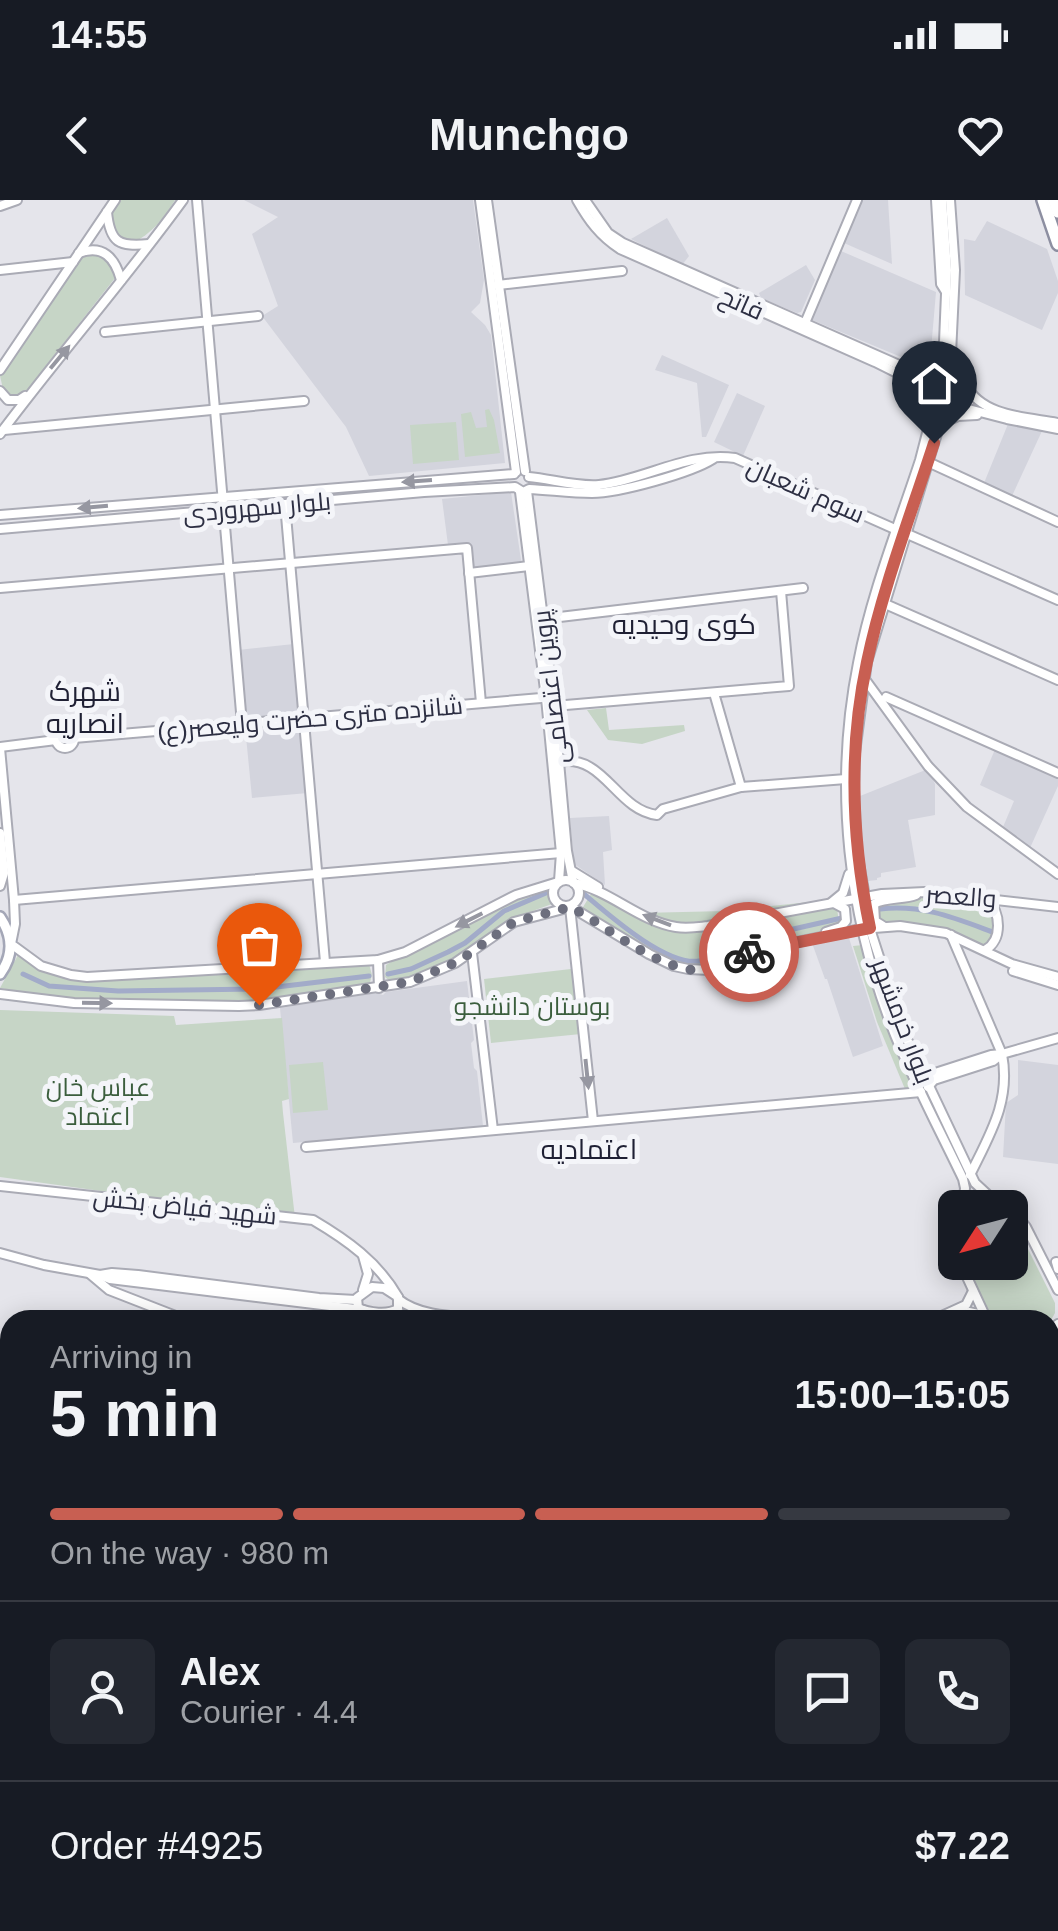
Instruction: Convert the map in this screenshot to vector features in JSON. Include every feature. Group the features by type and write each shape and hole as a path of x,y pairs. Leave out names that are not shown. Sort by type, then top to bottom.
{"highway":[{"path":"1044,200 1058,244"},
{"path":"1054,200 1058,212"}],"main road":[{"path":"0,206 17,200"},
{"path":"0,370 115,200"},
{"path":"484,200 522,490"},
{"path":"484,200 522,490"},
{"name":"فاتح","path":"577,200 590,222 638,258 875,362 922,390"},
{"name":"فاتح","path":"585,200 605,235 908,368 930,368"},
{"path":"804,323 857,200"},
{"path":"939,200 940,284 946,292 941,352 922,379 922,390 931,404 1058,426"},
{"path":"2,432 182,201 197,204 242,724"},
{"path":"953,203 951,354 976,400 1008,414 1058,426"},
{"path":"107,212 108,227 116,240 128,246 148,244"},
{"path":"79,253 95,249 104,252 118,267 121,280"},
{"path":"0,270 73,262"},
{"path":"498,285 622,271"},
{"path":"105,332 258,316"},
{"path":"941,352 945,356 951,354"},
{"path":"930,368 944,364 961,375 964,392 950,406"},
{"path":"905,377 925,408 928,429"},
{"path":"0,391 8,400 14,400 31,391"},
{"path":"2,432 304,401"},
{"name":"بلوار خرمشهر","path":"859,897 854,790 858,719 864,678 928,429 931,404"},
{"name":"بلوار خرمشهر","path":"950,406 901,531 858,660 846,779 850,866 895,1034 928,1082 965,1190"},
{"path":"928,429 933,418 940,424 966,415 992,415"},
{"name":"سوم شعبان","path":"521,473 596,485 701,457 734,458 1058,600"},
{"name":"سوم شعبان","path":"522,490 596,494 704,465 713,459"},
{"path":"928,462 1058,522"},
{"name":"بلوار سهروردی","path":"0,515 521,473"},
{"path":"495,475 500,482 495,488"},
{"path":"542,478 537,484 542,490"},
{"name":"بلوار سهروردی","path":"0,530 284,504 495,488 522,490"},
{"name":"پروین اعتصامی","path":"522,490 529,566 551,700 559,882"},
{"name":"پروین اعتصامی","path":"522,490 574,882"},
{"path":"284,504 325,962"},
{"path":"0,588 467,548 481,703"},
{"path":"469,574 529,566"},
{"path":"542,619 802,588"},
{"name":"شانزده متری حضرت ولیعصر(ع)","path":"0,747 56,740 58,733 65,730 74,738 481,703 789,686 780,591"},
{"path":"883,603 1058,680"},
{"path":"864,678 928,766 967,807 1058,874"},
{"path":"714,693 741,787"},
{"path":"886,697 1058,773"},
{"path":"0,747 15,924 9,958 0,974"},
{"path":"559,762 578,760 590,766 619,794 650,814 741,787 846,779"},
{"path":"0,833 2,884"},
{"path":"11,899 560,853"},
{"path":"814,939 846,921 845,909 832,902 848,884 850,866"},
{"path":"572,871 610,896"},
{"path":"0,917 11,944 41,966 87,977 378,960 406,952 516,895 567,879 610,896"},
{"path":"559,882 554,887 560,905 649,954 688,969 710,970 749,952 890,927 951,935 1058,981"},
{"path":"2,996 74,1003 239,1006 410,982 472,953 514,922 569,907 578,898 574,882"},
{"path":"890,927 878,924 874,904 925,892"},
{"name":"والعصر","path":"610,896 640,914 680,928 859,897 925,892 1058,907"},
{"path":"983,897 993,904 998,934 994,945 985,950"},
{"path":"569,907 592,1122"},
{"path":"875,946 890,927"},
{"name":"بلوار خرمشهر","path":"866,929 903,1031 980,1190"},
{"path":"951,935 1002,1054 1006,1076 994,1126 970,1175"},
{"path":"472,953 493,1130"},
{"path":"378,960 379,988"},
{"path":"1013,971 1058,981"},
{"path":"306,1148 592,1122 928,1082 1058,1038"},
{"name":"شهید فیاض بخش","path":"0,1186 313,1220 360,1252 383,1274 398,1298"},
{"path":"1028,1230 1054,1267 1058,1290"},
{"path":"360,1252 368,1274 357,1306 363,1310"},
{"path":"0,1253 64,1270 138,1275 318,1298 359,1296 372,1287 380,1287 420,1310"},
{"path":"95,1274 363,1310"},
{"path":"95,1274 109,1290 162,1310"},
{"path":"968,1280 982,1310"},
{"path":"955,1310 966,1305 973,1291"},
{"path":"394,1310 399,1306 398,1298"}],"shaded area":[{"path":"244,200 473,200 484,280 480,303 471,312 491,335 505,463 369,476 346,427 262,316 278,306 252,234 278,217"},
{"path":"862,200 888,200 892,264 844,243"},
{"path":"667,218 689,256 682,265 631,239"},
{"path":"987,221 1047,249 1058,293 1042,330 965,295 964,239 975,241"},
{"path":"841,251 936,292 931,350 918,364 812,320"},
{"path":"806,265 815,280 801,312 761,298 759,293"},
{"path":"662,355 729,385 706,437 702,437 697,383 655,370"},
{"path":"737,393 765,406 743,456 714,442"},
{"path":"1008,424 1042,431 1012,496 984,483"},
{"path":"511,492 522,567 474,573 470,544 448,545 442,499"},
{"path":"294,644 301,716 244,721 238,650"},
{"path":"301,721 308,793 252,798 245,726"},
{"path":"996,747 1058,775 1058,786 1030,848 1003,827 1014,801 980,785"},
{"path":"928,769 935,784 935,815 908,820 916,867 881,873 877,880 868,881 860,796"},
{"path":"609,816 612,850 603,852 605,885 574,864 570,818"},
{"path":"846,936 883,1046 853,1057 812,943"},
{"path":"467,981 483,1126 293,1143 280,1008"},
{"path":"1018,1060 1058,1065 1058,1164 1003,1157 1006,1103 1018,1095"}],"green space":[{"path":"120,200 175,200 157,225 132,243 118,238 110,224"},
{"path":"90,254 106,256 115,269 115,278 23,395 4,393 0,376 80,259"},
{"path":"489,409 500,453 465,457 461,414 471,412 476,428 487,427 485,410"},
{"path":"456,422 459,460 413,464 410,425"},
{"path":"606,708 609,730 684,725 685,731 642,744 608,740 587,710"},
{"path":"550,888 552,904 516,917 456,960 392,983 385,977 386,965 391,962 513,899"},
{"path":"591,894 641,913 725,911 828,900 837,906 839,926 710,970 670,964 580,912"},
{"path":"925,895 987,903 993,915 994,940 987,947 947,931 877,919 877,903 908,901"},
{"path":"863,945 915,1089 905,1089 877,1022 853,946"},
{"path":"18,955 34,967 69,977 348,963 369,964 372,975 369,986 263,1002 72,1000 0,988"},
{"name":"بوستان دانشجو","path":"571,969 581,1034 491,1043 484,979"},
{"name":"عباس خان اعتماد","path":"0,1010 174,1016 176,1025 282,1018 289,1099 282,1101 295,1218 0,1177"},
{"path":"323,1062 328,1110 293,1113 289,1065"},
{"path":"1028,1249 1055,1310 988,1310 974,1280 1028,1280"}],"waterway":[{"path":"388,974 411,969 448,952 504,911 546,893"},
{"path":"584,894 638,937 686,960 707,959 758,937 842,918"},
{"path":"880,909 926,911 998,934"},
{"path":"23,974 49,986 118,991 260,989 369,976"}],"way so far":[{"path":"259,1005 410,982 459,961 514,922 570,907 674,966 710,970 749,952"}],"district":[{"name":"کوی وحیدیه","path":"684,624"},
{"name":"شهرک انصاریه","path":"85,707"},
{"name":"اعتمادیه","path":"589,1149"}],"route":[{"path":"749,952 870,928 857,852 854,794 862,689 883,603 934,443"}]}
